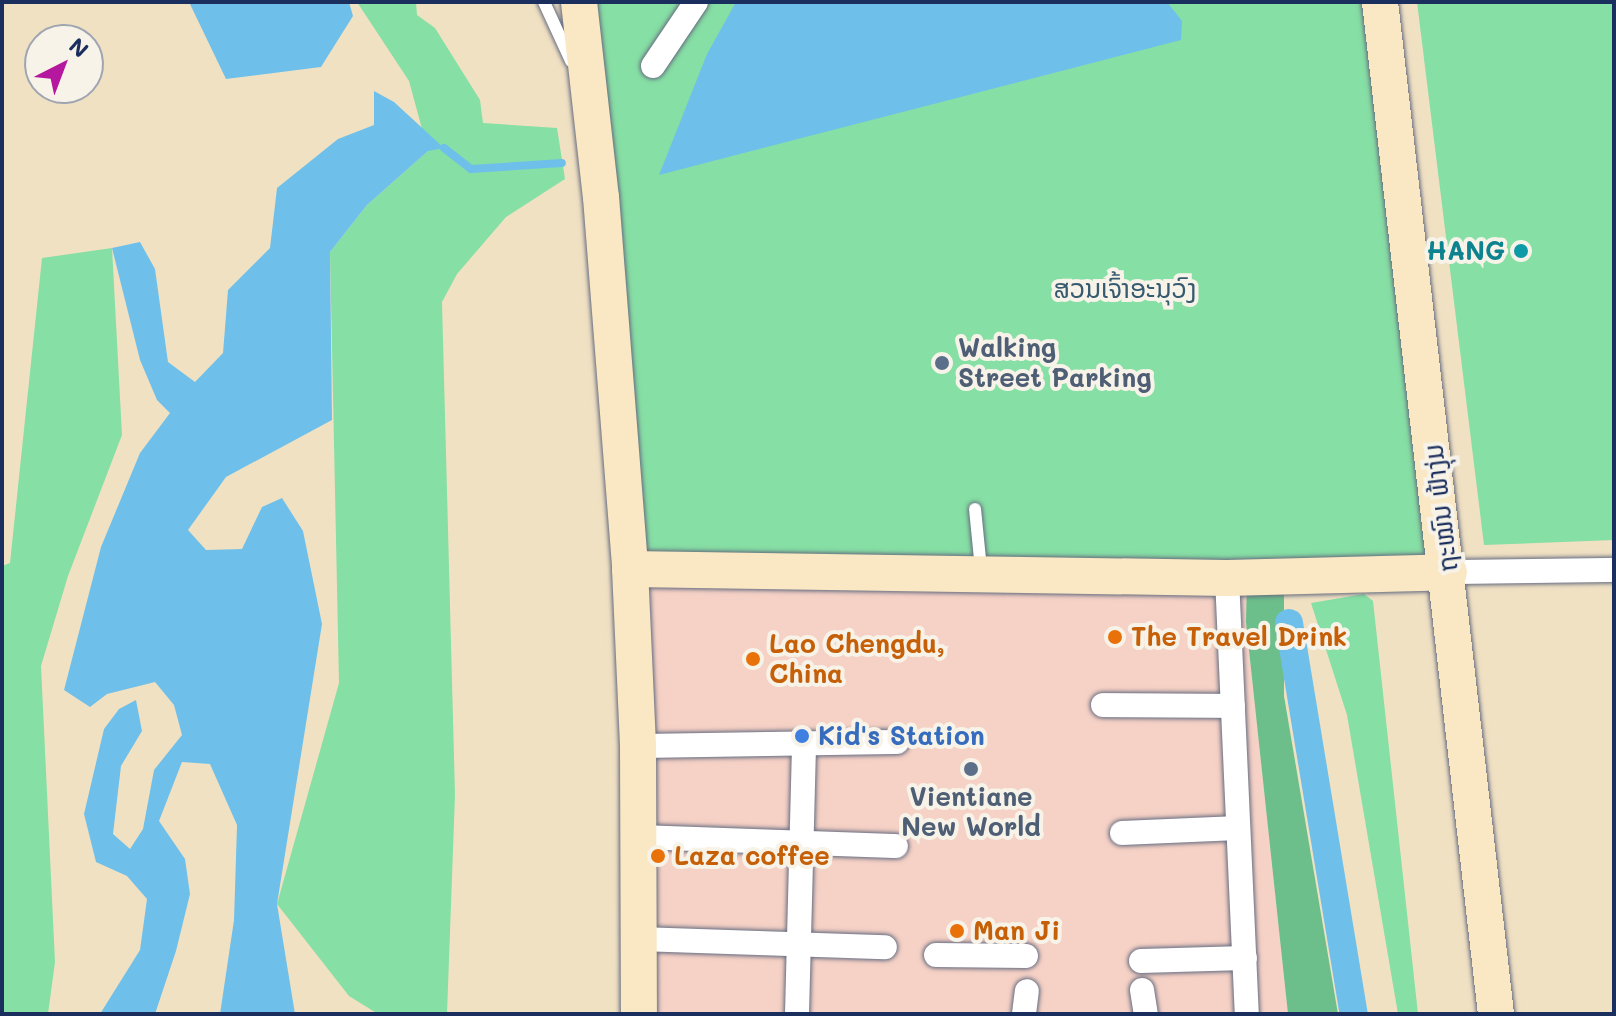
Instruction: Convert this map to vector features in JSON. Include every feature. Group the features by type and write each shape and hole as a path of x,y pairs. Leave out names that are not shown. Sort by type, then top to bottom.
{"street":[{"path":"579,2 592,117 630,569 638,746 639,1014"},
{"path":"653,66 696,2"},
{"name":"ຖະໝົນ ຟ້າງຸ່ມ","path":"1380,2 1449,572 1496,1014"},
{"path":"630,569 1227,578 1614,570"},
{"path":"1227,578 1247,1014"},
{"path":"1103,705 1233,706"},
{"path":"638,746 897,742"},
{"path":"797,1014 804,743"},
{"path":"1122,833 1238,828"},
{"path":"637,837 896,846"},
{"path":"639,939 885,947"},
{"path":"936,955 1026,956"},
{"path":"1141,961 1245,958"}],"lane":[{"path":"544,2 592,117"},
{"path":"975,509 981,572"}],"shaded area":[{"path":"630,569 1247,577 1246,622 1288,1014 638,1014"}],"green space":[{"path":"357,2 416,2 417,15 435,28 480,100 483,123 557,128 565,179 506,217 457,274 442,302 455,795 447,1014 378,1014 349,996 277,904 339,683 330,252 367,205 428,151 409,81"},
{"name":"ສວນເຈົ້າອະນຸວົງ","path":"579,2 1380,2 1449,572 630,569"},
{"path":"1417,2 1614,2 1614,540 1484,545"},
{"path":"112,248 122,435 68,576 41,666 55,962 48,1014 2,1014 2,566 10,563 42,258"},
{"path":"1284,576 1284,696 1338,1014 1288,1014 1246,622 1247,577"},
{"path":"1364,594 1373,601 1418,1014 1398,1014 1347,715 1311,603"}],"water":[{"path":"189,2 349,2 353,16 321,67 226,79"},
{"path":"736,2 1167,2 1182,21 1181,40 659,175 707,54"},
{"path":"374,91 394,102 444,148 428,151 367,205 330,252 332,420 226,477 188,530 206,550 242,549 262,507 282,498 303,531 322,624 277,904 295,1014 220,1014 234,920 237,825 210,764 182,762 159,821 185,859 190,894 176,951 155,1014 100,1014 140,950 147,899 127,876 96,862 84,814 104,729 119,709 136,700 142,731 121,766 113,834 130,849 143,829 154,770 182,735 174,705 155,682 107,694 90,707 64,690 101,547 140,453 170,413 157,400 140,360 112,248 140,242 155,269 168,362 195,382 223,353 228,290 270,248 277,188 338,139 374,125"}],"waterway":[{"path":"444,148 471,169 562,163"},
{"path":"1289,623 1354,1014"}],"place":[{"name":"HANG","path":"1521,251"},
{"name":"Walking Street Parking","path":"942,363"},
{"name":"The Travel Drink","path":"1115,637"},
{"name":"Lao Chengdu, China","path":"753,659"},
{"name":"Kid's Station","path":"802,736"},
{"name":"Vientiane New World","path":"971,769"},
{"name":"Laza coffee","path":"658,856"},
{"name":"Man Ji","path":"957,931"}]}
